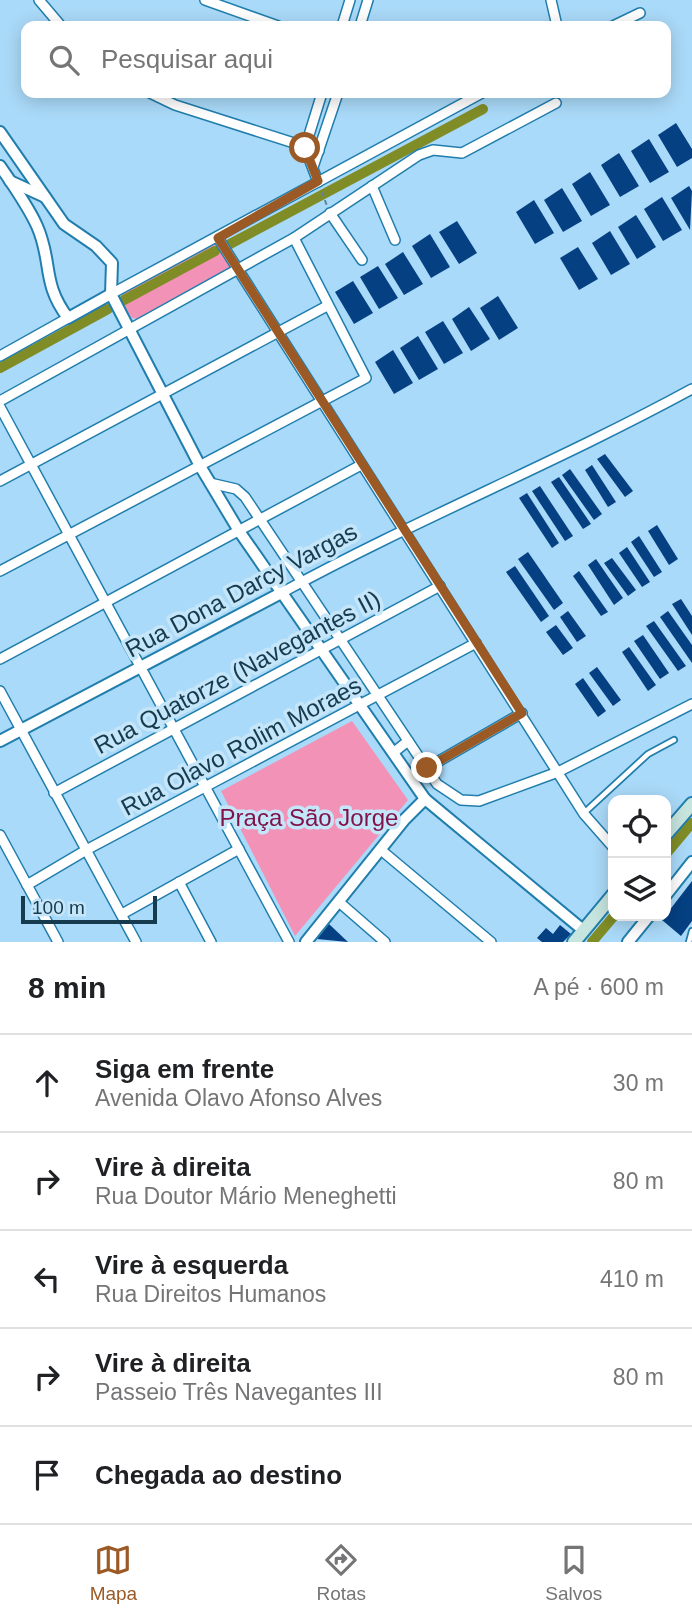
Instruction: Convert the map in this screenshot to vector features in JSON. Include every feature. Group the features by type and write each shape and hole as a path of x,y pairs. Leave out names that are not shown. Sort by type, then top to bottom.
{"main road":[{"path":"671,828 692,804"},
{"path":"574,942 608,901"}],"street":[{"path":"40,0 57,21"},
{"path":"205,0 264,21"},
{"path":"344,21 350,0"},
{"path":"362,21 368,0"},
{"path":"551,0 556,21"},
{"path":"623,21 639,13"},
{"path":"160,98 319,151"},
{"path":"320,98 305,148 320,186"},
{"path":"313,167 336,98"},
{"path":"0,356 111,294 320,186 473,98"},
{"path":"0,401 294,238 419,155 433,150 462,153 556,103"},
{"path":"0,132 64,224 96,246 112,263 111,294 165,393 200,466 239,531 425,799 583,930"},
{"path":"0,166 38,228 49,286 55,301 68,318"},
{"path":"10,181 46,197"},
{"path":"372,186 396,240"},
{"path":"330,214 362,260"},
{"path":"218,238 584,814 608,841"},
{"path":"0,571 366,378 294,238"},
{"path":"0,481 327,306"},
{"name":"Rua Dona Darcy Vargas","path":"0,741 402,529 620,429 692,389"},
{"path":"0,407 289,942"},
{"path":"0,659 361,465"},
{"path":"210,483 236,489 245,497 437,784 461,800 480,801 558,772 692,704"},
{"name":"Rua Quatorze (Navegantes II)","path":"54,793 440,586"},
{"name":"Rua Olavo Rolim Moraes","path":"27,885 88,849 476,643"},
{"path":"0,691 54,793 88,849 136,942"},
{"path":"427,768 522,713"},
{"path":"393,753 408,741"},
{"path":"306,942 437,784"},
{"path":"0,835 58,942"},
{"path":"122,915 239,849"},
{"path":"381,850 491,942"},
{"path":"671,889 692,862"},
{"path":"179,882 211,942"},
{"path":"339,902 385,942"},
{"path":"631,941 645,921"}],"lane":[{"path":"584,814 648,754 674,740"},
{"path":"689,942 692,931"}],"path":[{"path":"320,186 325,199"}],"green space":[{"path":"214,245 219,246 230,266 228,271 138,319 132,318 121,300 123,293"},
{"name":"Praça São Jorge","path":"352,721 408,800 295,936 221,791"}],"building":[{"path":"676,123 692,149 692,158 677,167 658,135"},
{"path":"649,139 669,172 650,183 631,151"},
{"path":"619,153 639,186 620,197 601,165"},
{"path":"590,172 610,205 591,216 572,184"},
{"path":"689,186 692,191 690,230 671,198"},
{"path":"562,188 582,221 563,232 544,200"},
{"path":"662,197 682,230 663,241 644,209"},
{"path":"534,200 554,233 535,244 516,212"},
{"path":"636,215 656,247 637,259 618,227"},
{"path":"457,221 477,253 459,264 439,232"},
{"path":"610,231 630,264 611,275 592,243"},
{"path":"430,234 450,267 431,278 412,246"},
{"path":"578,247 598,279 579,290 560,258"},
{"path":"403,252 423,284 404,295 385,264"},
{"path":"378,266 398,298 379,309 360,277"},
{"path":"353,281 373,313 354,324 335,292"},
{"path":"498,296 518,328 499,340 480,308"},
{"path":"469,307 490,339 471,351 452,319"},
{"path":"443,321 463,353 444,364 425,332"},
{"path":"418,336 438,369 419,380 400,348"},
{"path":"393,350 413,383 394,394 375,362"},
{"path":"605,454 633,491 625,497 597,459"},
{"path":"592,465 616,502 608,507 585,470"},
{"path":"570,469 602,514 594,520 562,475"},
{"path":"559,477 591,524 583,529 551,482"},
{"path":"540,486 573,536 565,541 532,491"},
{"path":"527,493 559,543 552,548 519,498"},
{"path":"657,525 678,559 669,565 648,531"},
{"path":"639,536 662,572 654,577 631,542"},
{"path":"627,547 650,582 642,587 619,553"},
{"path":"528,552 563,603 554,610 518,559"},
{"path":"612,558 636,590 628,596 604,563"},
{"path":"596,559 623,598 614,605 588,565"},
{"path":"515,566 549,616 541,622 506,572"},
{"path":"579,571 608,612 601,616 573,576"},
{"path":"681,599 692,616 692,635 672,604"},
{"path":"568,611 586,636 577,642 560,617"},
{"path":"668,611 692,645 692,663 660,617"},
{"path":"654,621 686,666 678,671 646,626"},
{"path":"556,625 573,648 563,655 546,632"},
{"path":"643,635 669,673 660,679 634,641"},
{"path":"629,647 656,685 648,691 622,652"},
{"path":"597,667 621,700 613,706 589,673"},
{"path":"583,678 606,711 598,717 575,684"},
{"path":"692,881 692,921 681,936 663,921 671,921 671,908"},
{"path":"329,924 348,942 317,939"},
{"path":"560,925 571,934 563,942 542,942 537,938 546,928 553,934"}],"waterway":[{"path":"230,244 483,109"},
{"path":"124,300 215,251"},
{"path":"0,368 108,309"},
{"path":"671,848 692,823"},
{"path":"592,942 610,921"}],"route":[{"path":"305,148 318,181 218,238 522,713 427,768"}]}
